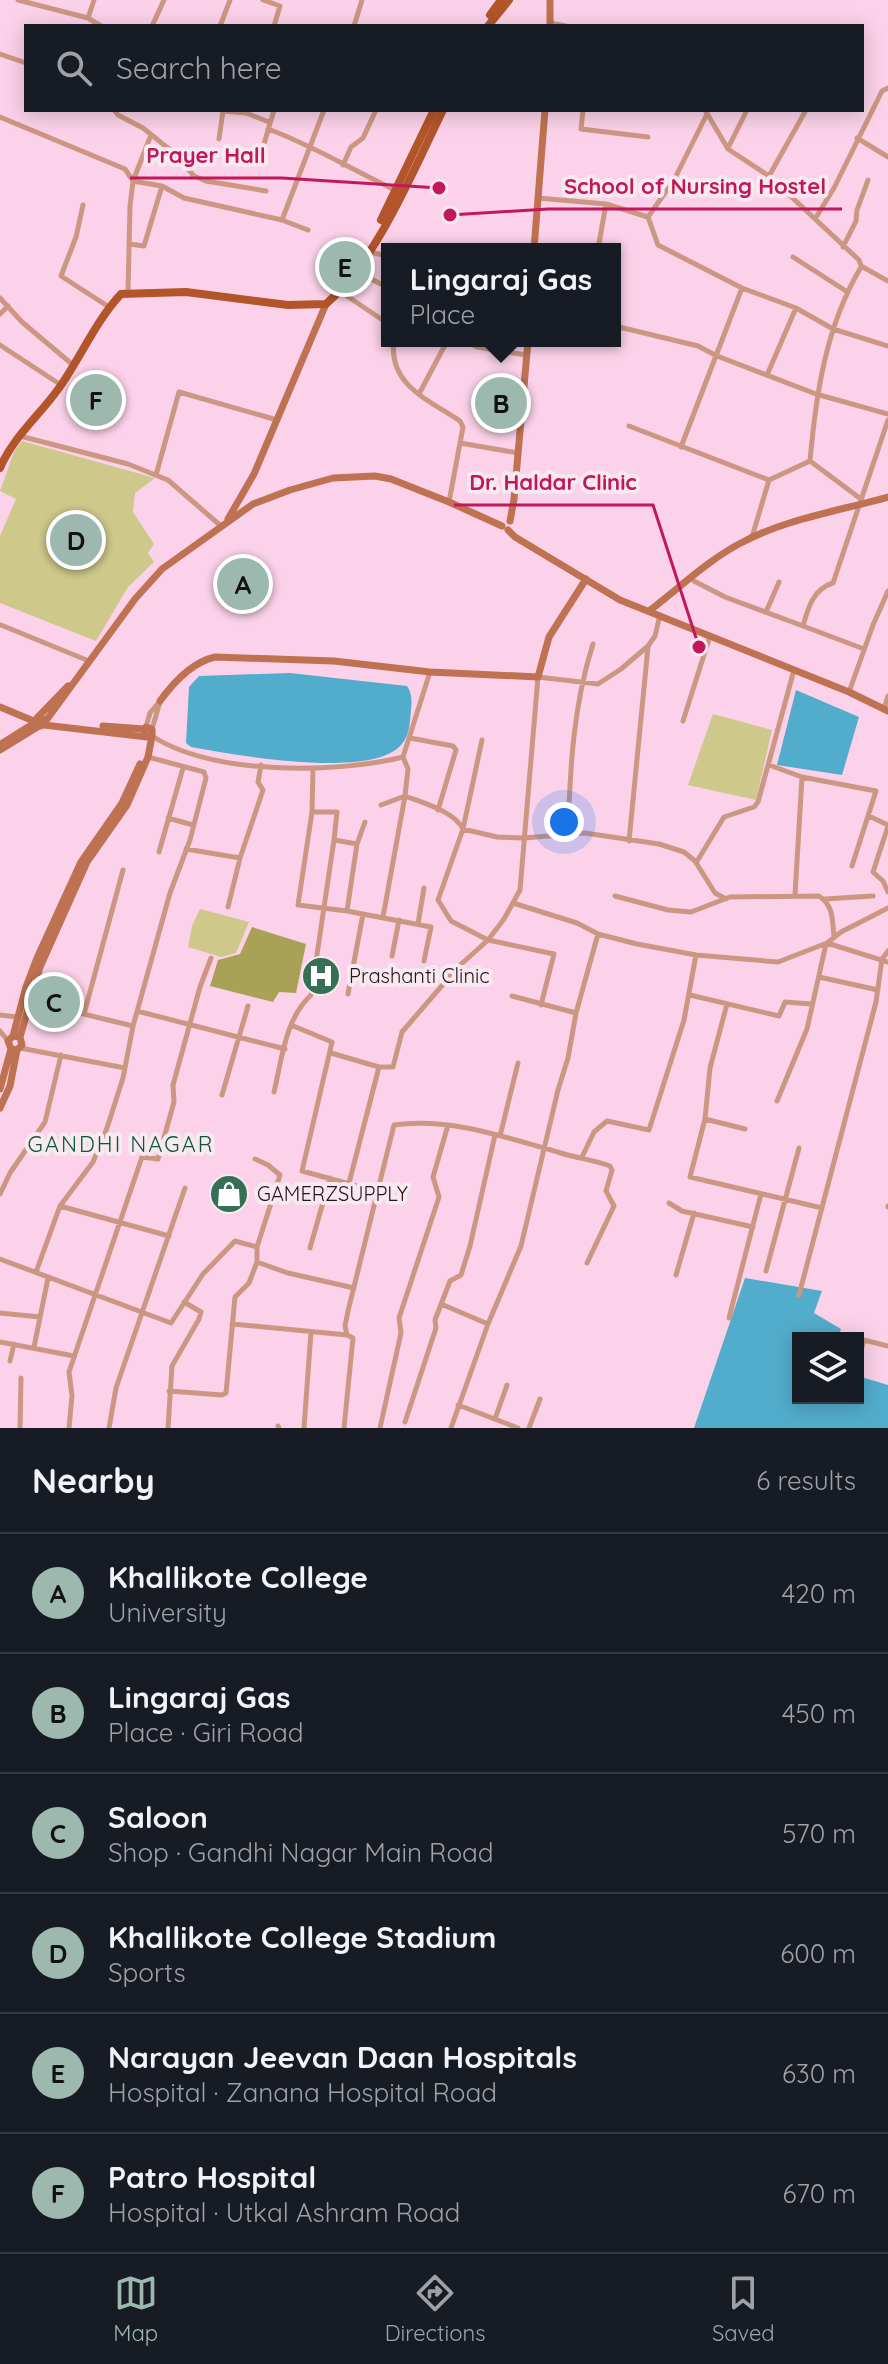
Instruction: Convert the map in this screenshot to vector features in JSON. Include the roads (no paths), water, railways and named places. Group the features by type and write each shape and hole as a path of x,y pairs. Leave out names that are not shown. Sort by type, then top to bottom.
{"main road":[{"path":"488,24 505,1"},
{"path":"337,293 356,267 433,112"},
{"path":"0,468 20,436 61,385 109,307 121,294 186,292 288,305 326,304 357,272 370,252 442,112"}],"street":[{"path":"18,0 88,18 98,24"},
{"path":"88,18 94,0"},
{"path":"153,24 164,0"},
{"path":"221,24 230,0"},
{"path":"263,0 280,6 275,24"},
{"path":"355,24 362,0"},
{"path":"550,0 550,24"},
{"path":"0,54 24,62"},
{"path":"815,219 834,188 882,91 888,88"},
{"path":"117,112 174,153 194,176 206,181 266,191"},
{"path":"219,139 223,112"},
{"path":"248,112 309,147 395,190"},
{"path":"259,161 273,112"},
{"path":"282,220 323,112"},
{"path":"343,165 351,147 363,138 375,112"},
{"path":"534,243 545,112"},
{"path":"583,112 581,129 648,137"},
{"path":"706,112 728,149 769,176 859,260 861,266 888,281"},
{"path":"648,217 674,180 706,112"},
{"path":"728,149 746,112"},
{"path":"769,176 805,112"},
{"path":"0,117 125,169 133,181 162,186 184,198 282,220 308,230"},
{"path":"128,292 133,181 151,135"},
{"path":"857,138 888,157"},
{"path":"843,247 856,221 868,180"},
{"path":"129,244 144,246 162,186"},
{"path":"537,198 606,204 648,217"},
{"path":"599,243 606,204"},
{"path":"83,205 76,237 61,276 109,307"},
{"path":"648,217 658,245 742,288 796,308 833,329 888,346"},
{"path":"370,252 381,255"},
{"path":"793,257 846,291"},
{"path":"810,461 816,394 833,329 846,291 861,266"},
{"path":"357,272 381,284"},
{"path":"681,447 742,288"},
{"path":"337,293 381,319"},
{"path":"0,298 22,322 74,366"},
{"path":"224,523 244,495 326,304"},
{"path":"0,314 8,306"},
{"path":"767,375 796,308"},
{"path":"621,327 698,346 816,394 888,414"},
{"path":"0,345 61,385"},
{"path":"393,347 392,353 403,383 460,421 463,427 449,502"},
{"path":"419,394 444,347"},
{"path":"477,347 527,355"},
{"path":"507,525 518,453 528,347"},
{"path":"156,475 179,392 277,420"},
{"path":"491,392 523,398"},
{"path":"803,626 813,597 824,586 833,583 888,420"},
{"path":"629,426 769,480 810,461"},
{"path":"20,436 128,464 168,480 224,523"},
{"path":"460,443 518,453"},
{"path":"810,461 859,505"},
{"path":"0,747 41,722 135,599 162,569 253,504 333,478 358,475 391,479 507,525 620,600 849,692 886,710 888,696"},
{"path":"654,613 733,551 752,540 769,480"},
{"path":"244,495 253,504"},
{"path":"654,613 731,549 859,505 888,499"},
{"path":"331,1053 379,1067 393,1067 402,1032 458,967 488,940 520,890 538,677 549,637 586,579"},
{"path":"694,581 725,597 864,649"},
{"path":"766,612 779,582"},
{"path":"849,692 888,591"},
{"path":"0,1108 10,1086 17,1017 37,958 87,851 122,803 143,759 150,713 189,671 204,660 215,657 334,661 430,672 538,677 598,684 648,646 655,636 654,613"},
{"path":"1,625 89,661"},
{"path":"683,721 710,636"},
{"path":"568,834 570,775 580,683 593,644"},
{"path":"629,841 648,646"},
{"path":"696,864 724,817 754,807 758,802 794,670"},
{"path":"383,917 405,796 408,769 403,757 430,672"},
{"path":"0,707 41,722 147,732 180,750 229,763 313,769 351,767 403,757"},
{"path":"0,1089 40,967 87,862 127,805 148,757 147,732"},
{"path":"410,738 433,740 453,746 456,750 438,810"},
{"path":"482,740 463,829 438,900 451,921 488,940 554,954 541,1005"},
{"path":"36,1272 60,1206 93,1162 107,1128 170,893 206,778 204,772 148,757"},
{"path":"228,907 240,858 263,790 258,782 261,765"},
{"path":"769,765 802,777 876,791 852,866"},
{"path":"159,852 183,768"},
{"path":"313,769 312,812 298,905 431,927 424,961"},
{"path":"795,895 802,777"},
{"path":"381,805 405,796 438,810 459,822 463,829 497,837 585,833 659,844 684,852 715,893 726,899"},
{"path":"274,1092 291,1025 298,1007 311,995 325,910 337,812 312,812"},
{"path":"869,816 888,826 873,872 883,881 888,892"},
{"path":"168,818 193,825"},
{"path":"347,911 357,844 365,822"},
{"path":"334,840 357,844"},
{"path":"186,849 240,858"},
{"path":"84,1014 123,870"},
{"path":"418,924 424,888"},
{"path":"615,896 668,910 691,912 730,897 819,896 828,902 832,912 834,937"},
{"path":"824,899 873,896"},
{"path":"513,903 577,923 598,934 696,955 778,962 827,943 888,908"},
{"path":"348,994 363,914"},
{"path":"392,956 399,920"},
{"path":"451,1428 488,1324 521,1246 568,1058 576,1013 598,934"},
{"path":"827,943 885,961"},
{"path":"777,1101 807,1029 827,943"},
{"path":"799,1295 888,951"},
{"path":"582,1157 594,1132 607,1121 649,1130 690,995 696,955"},
{"path":"69,1428 72,1396 69,1372 142,1157 158,1159 174,1102 173,1085 211,958"},
{"path":"819,977 878,990"},
{"path":"690,995 779,1016 785,1002 811,1004"},
{"path":"512,996 576,1013"},
{"path":"29,1001 133,1026"},
{"path":"727,1004 710,1068 705,1119 690,1177 822,1208"},
{"path":"222,1095 248,1006"},
{"path":"137,1011 285,1049"},
{"path":"0,1015 17,1017"},
{"path":"291,1025 332,1042 302,1171 379,1192"},
{"path":"0,1031 15,1044 125,1068"},
{"path":"0,1194 10,1173 45,1122 61,1055"},
{"path":"405,1422 441,1304 450,1281 461,1275 518,1063"},
{"path":"349,1183 379,1067"},
{"path":"705,1119 745,1129"},
{"path":"347,1335 345,1326 394,1125 448,1124 610,1166 612,1170 606,1191 614,1206 587,1263"},
{"path":"380,1428 401,1333 399,1318 439,1197 433,1177 448,1124"},
{"path":"766,1271 799,1148"},
{"path":"169,1391 226,1393 235,1297 249,1283 257,1262 257,1247 280,1175 255,1159"},
{"path":"310,1248 330,1178"},
{"path":"109,1428 116,1388 185,1188"},
{"path":"729,1318 761,1194"},
{"path":"669,1203 682,1211 753,1227"},
{"path":"60,1206 169,1236"},
{"path":"676,1275 694,1213"},
{"path":"0,1259 171,1323 203,1274 235,1241 257,1247"},
{"path":"257,1262 288,1273 354,1288"},
{"path":"34,1347 48,1278"},
{"path":"168,1428 172,1366 201,1312 184,1302"},
{"path":"441,1304 488,1324"},
{"path":"0,1313 40,1317"},
{"path":"232,1324 353,1338 344,1428"},
{"path":"304,1428 311,1332"},
{"path":"864,1340 888,1346"},
{"path":"0,1342 74,1356"},
{"path":"10,1361 14,1344"},
{"path":"20,1428 21,1378"},
{"path":"495,1419 507,1385"},
{"path":"529,1428 540,1399"},
{"path":"458,1405 518,1428"}],"water":[{"path":"290,673 407,686 412,702 405,739 398,748 381,757 329,763 237,755 191,747 186,743 189,687 199,676"},
{"path":"796,690 859,717 842,775 777,765"},
{"path":"745,1278 822,1291 814,1313 841,1329 840,1332 792,1332 792,1404 864,1404 864,1378 888,1385 888,1428 694,1428"}],"place":[{"name":"Prayer Hall","path":"439,188"},
{"name":"School of Nursing Hostel","path":"450,215"},
{"name":"Narayan Jeevan Daan Hospitals","path":"345,267"},
{"name":"Patro Hospital","path":"96,400"},
{"name":"Lingaraj Gas","path":"501,403"},
{"name":"Khallikote College Stadium","path":"76,540"},
{"name":"Khallikote College","path":"243,584"},
{"name":"Dr. Haldar Clinic","path":"699,647"},
{"name":"Prashanti Clinic","path":"321,976"},
{"name":"Saloon","path":"54,1002"},
{"name":"GAMERZSUPPLY","path":"229,1194"}],"district":[{"name":"GANDHI NAGAR","path":"121,1144"}]}
